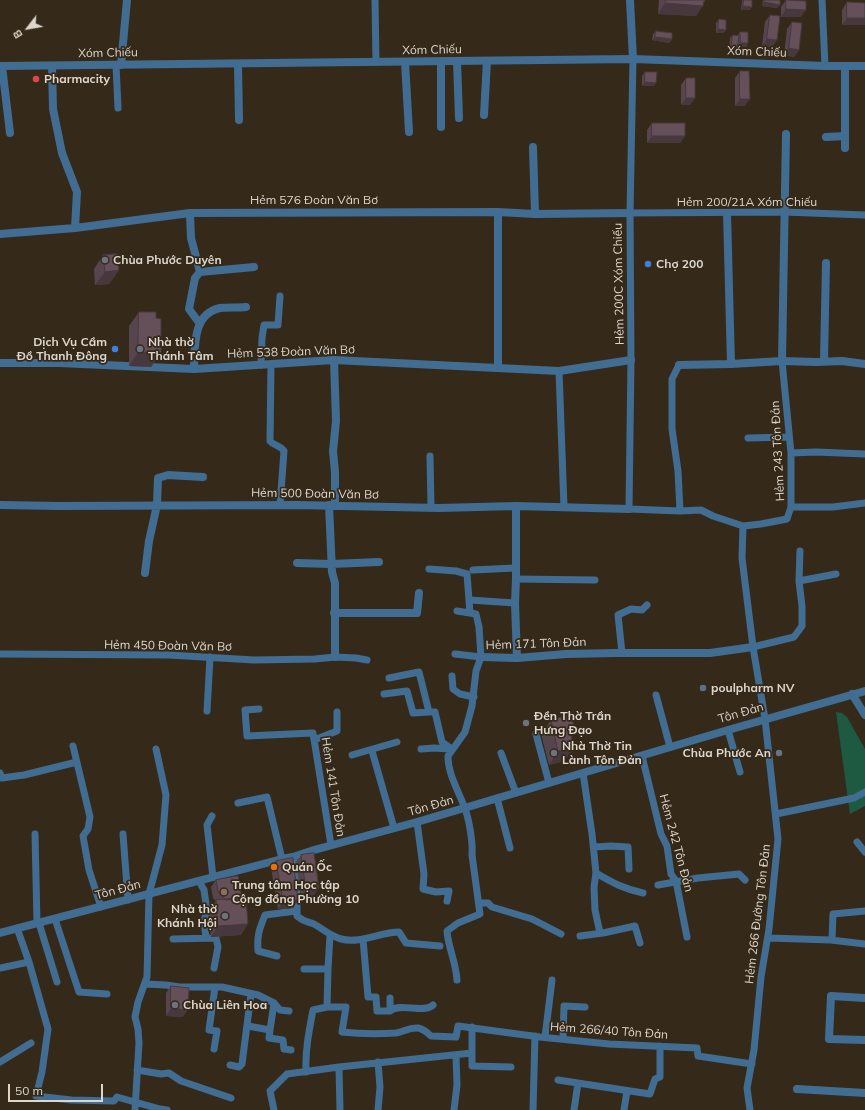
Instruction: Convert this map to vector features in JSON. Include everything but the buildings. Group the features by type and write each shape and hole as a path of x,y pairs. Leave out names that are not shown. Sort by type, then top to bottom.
{"street":[{"path":"119,65 127,0"},
{"path":"630,0 633,59"},
{"name":"Xóm Chiếu","path":"1,66 633,59 825,66 865,66"},
{"path":"457,61 458,118"},
{"path":"484,115 486,61"},
{"path":"405,62 409,132"},
{"path":"441,62 441,127"},
{"path":"238,64 239,120"},
{"path":"1,66 10,133"},
{"path":"52,66 53,109 62,153 77,192 75,228"},
{"path":"845,66 845,148"},
{"path":"782,361 786,134"},
{"path":"826,137 845,136"},
{"path":"533,147 534,214"},
{"path":"498,212 498,368"},
{"path":"190,213 192,238 200,272"},
{"name":"Hẻm 576 Đoàn Văn Bơ","path":"0,234 75,228 190,213 630,213"},
{"path":"727,213 731,364"},
{"path":"824,361 826,263"},
{"path":"200,324 189,309 195,278 200,272 254,267"},
{"path":"194,369 197,330 204,316 220,308 246,307"},
{"path":"334,360 336,421 333,451 335,472 332,505 331,564 335,583 335,657"},
{"name":"Hẻm 538 Đoàn Văn Bơ","path":"0,363 194,369 334,360 559,371 631,360"},
{"path":"679,365 842,360 865,364"},
{"path":"145,573 149,541 157,505 158,478 168,475 203,477"},
{"name":"Hẻm 500 Đoàn Văn Bơ","path":"0,504 332,505 431,508 516,506 629,509"},
{"path":"516,506 515,603 517,658"},
{"path":"297,563 331,564 379,562"},
{"path":"334,613 417,613 419,593"},
{"name":"Hẻm 171 Tôn Đản","path":"481,657 517,658 566,654 710,653 753,647"},
{"name":"Tôn Đản","path":"0,933 282,858 293,857 865,691"},
{"path":"852,694 865,715"},
{"path":"865,998 831,996 829,1039 865,1040"},
{"path":"797,1089 865,1093"}],"lane":[{"path":"375,0 376,62"},
{"path":"822,0 825,66"},
{"name":"Hẻm 200C Xóm Chiếu","path":"629,509 631,360 630,213 633,59"},
{"path":"118,108 119,65"},
{"name":"Hẻm 200/21A Xóm Chiếu","path":"630,213 784,212 865,215"},
{"path":"261,365 264,325 278,325 280,296"},
{"name":"Hẻm 243 Tôn Đản","path":"629,509 680,511 701,510 713,516 743,526 787,519 791,507 791,454 782,361"},
{"path":"271,364 270,441 284,451 280,505"},
{"path":"679,365 672,379 672,429 678,471 680,511"},
{"path":"559,371 564,507"},
{"path":"748,438 789,437"},
{"path":"791,454 816,452 865,454"},
{"path":"430,456 431,508"},
{"path":"791,507 833,507 865,503"},
{"path":"743,526 742,558 753,647 765,719"},
{"path":"753,647 794,637 802,626 802,606 799,581 800,551"},
{"path":"473,570 515,568"},
{"path":"429,569 456,571 467,574 470,613"},
{"path":"799,581 836,574"},
{"path":"516,578 595,580"},
{"path":"470,600 515,603"},
{"path":"622,653 618,615 631,609 642,610 647,605"},
{"path":"455,654 481,657 479,627 476,614 457,611"},
{"name":"Hẻm 450 Đoàn Văn Bơ","path":"0,654 169,655 254,660 315,659 335,657 367,660"},
{"path":"208,711 210,657"},
{"name":"Hẻm 171 Tôn Đản","path":"452,749 465,732 474,697 476,671 481,657"},
{"path":"389,678 419,672 429,712"},
{"path":"452,676 453,689 460,694 474,697"},
{"path":"384,694 407,691 413,714 435,712 442,742 452,749"},
{"path":"656,695 670,747"},
{"path":"259,709 245,710 247,736 313,736 337,731 337,712"},
{"name":"Hẻm 266 Đường Tôn Đản","path":"750,1110 747,1088 752,1064 761,977 768,938 778,839 776,814 769,769 765,719"},
{"path":"728,730 740,772"},
{"path":"536,734 549,783"},
{"name":"Hẻm 141 Tôn Đản","path":"313,736 332,845"},
{"path":"352,755 397,742"},
{"path":"73,746 90,816 88,829 83,836 89,870 101,907"},
{"path":"136,1106 139,1043 135,1017 138,1002 147,977 149,894 162,845 166,795 156,749"},
{"path":"422,749 452,749"},
{"path":"452,749 448,756 450,770 465,808 473,847 472,855 480,914 458,923 447,931 448,941 458,980"},
{"path":"372,750 394,828"},
{"path":"501,753 516,793"},
{"name":"Hẻm 242 Tôn Đản","path":"642,756 661,834 667,846 671,874 676,881 687,937"},
{"path":"0,773 2,778 24,776 77,762"},
{"path":"583,773 594,847 596,873 594,887 595,910 600,933"},
{"path":"776,814 854,798 865,792"},
{"path":"238,803 267,797 282,858"},
{"path":"497,798 510,848"},
{"path":"212,816 207,825 213,877"},
{"path":"417,822 424,874 423,889 436,892 449,891 447,901"},
{"path":"35,834 38,923 57,982"},
{"path":"123,834 128,900"},
{"path":"857,842 865,852"},
{"path":"594,847 628,847 629,869"},
{"path":"293,857 297,900 296,911 297,916 304,922 313,924 330,935 351,941 399,932 406,943 440,946"},
{"path":"596,873 626,889 643,893"},
{"path":"658,885 698,878 739,874 745,880"},
{"path":"199,881 204,890 207,911 204,921 206,938"},
{"path":"478,903 488,903 492,908 532,919 561,934"},
{"path":"277,956 258,951 257,937 260,926 266,915 296,911"},
{"path":"832,940 833,914 865,911"},
{"path":"55,918 78,992 108,994"},
{"path":"580,936 635,926 640,943"},
{"path":"17,928 29,962 48,1029 36,1096 59,1100 100,1101 114,1101 118,1097 136,1106 167,1110"},
{"path":"306,1072 309,1029 313,1010 327,1007 330,935"},
{"path":"173,939 216,938 218,947 214,968"},
{"path":"768,938 832,940 865,944"},
{"path":"363,939 368,996 376,997 377,1011 390,1011 396,1008 428,1008 433,1005"},
{"path":"0,968 29,962"},
{"path":"304,969 328,969"},
{"path":"545,1037 552,980"},
{"path":"145,984 179,987 222,987 258,995 274,1003 280,1010 289,1011"},
{"path":"214,1049 217,1031 209,1030 216,987"},
{"path":"230,1065 239,1067 242,1064 251,994"},
{"path":"390,998 390,1011"},
{"path":"274,1003 269,1038 283,1040 284,1049 291,1050"},
{"path":"562,1039 564,1006 585,1008"},
{"name":"Hẻm 266/40 Tôn Đản","path":"327,1007 346,1007 342,1032 373,1034 398,1033 407,1029 416,1028 424,1030 431,1036 456,1037 458,1026 472,1027 609,1044 697,1048 698,1056 752,1064"},
{"path":"248,1026 270,1030"},
{"path":"472,1027 472,1066 511,1067"},
{"path":"533,1110 535,1036"},
{"path":"0,1062 31,1043"},
{"path":"558,1080 650,1094 655,1079 660,1077 660,1046"},
{"path":"274,1110 270,1091 287,1074 378,1062 472,1054"},
{"path":"454,1110 457,1084 456,1056"},
{"path":"378,1062 380,1087 378,1110"},
{"path":"339,1067 340,1110"},
{"path":"137,1070 161,1074 169,1073 181,1081 231,1098"},
{"path":"574,1110 578,1083"},
{"path":"624,1110 627,1091"}],"green space":[{"path":"836,712 842,713 847,717 865,749 865,806 850,814"}],"place":[{"name":"Pharmacity","path":"36,79"},
{"name":"Chùa Phước Duyên","path":"105,260"},
{"name":"Chợ 200","path":"648,264"},
{"name":"Dịch Vụ Cầm Đồ Thanh Đông","path":"115,349"},
{"name":"Nhà thờ Thánh Tâm","path":"140,349"},
{"name":"poulpharm NV","path":"703,688"},
{"name":"Đền Thờ Trần Hưng Đạo","path":"526,723"},
{"name":"Nhà Thờ Tin Lành Tôn Đản","path":"554,753"},
{"name":"Chùa Phước An","path":"779,753"},
{"name":"Quán Ốc","path":"274,867"},
{"name":"Trung tâm Học tập Cộng đồng Phường 10","path":"224,892"},
{"name":"Nhà thờ Khánh Hội","path":"225,916"},
{"name":"Chùa Liên Hoa","path":"175,1005"}]}
